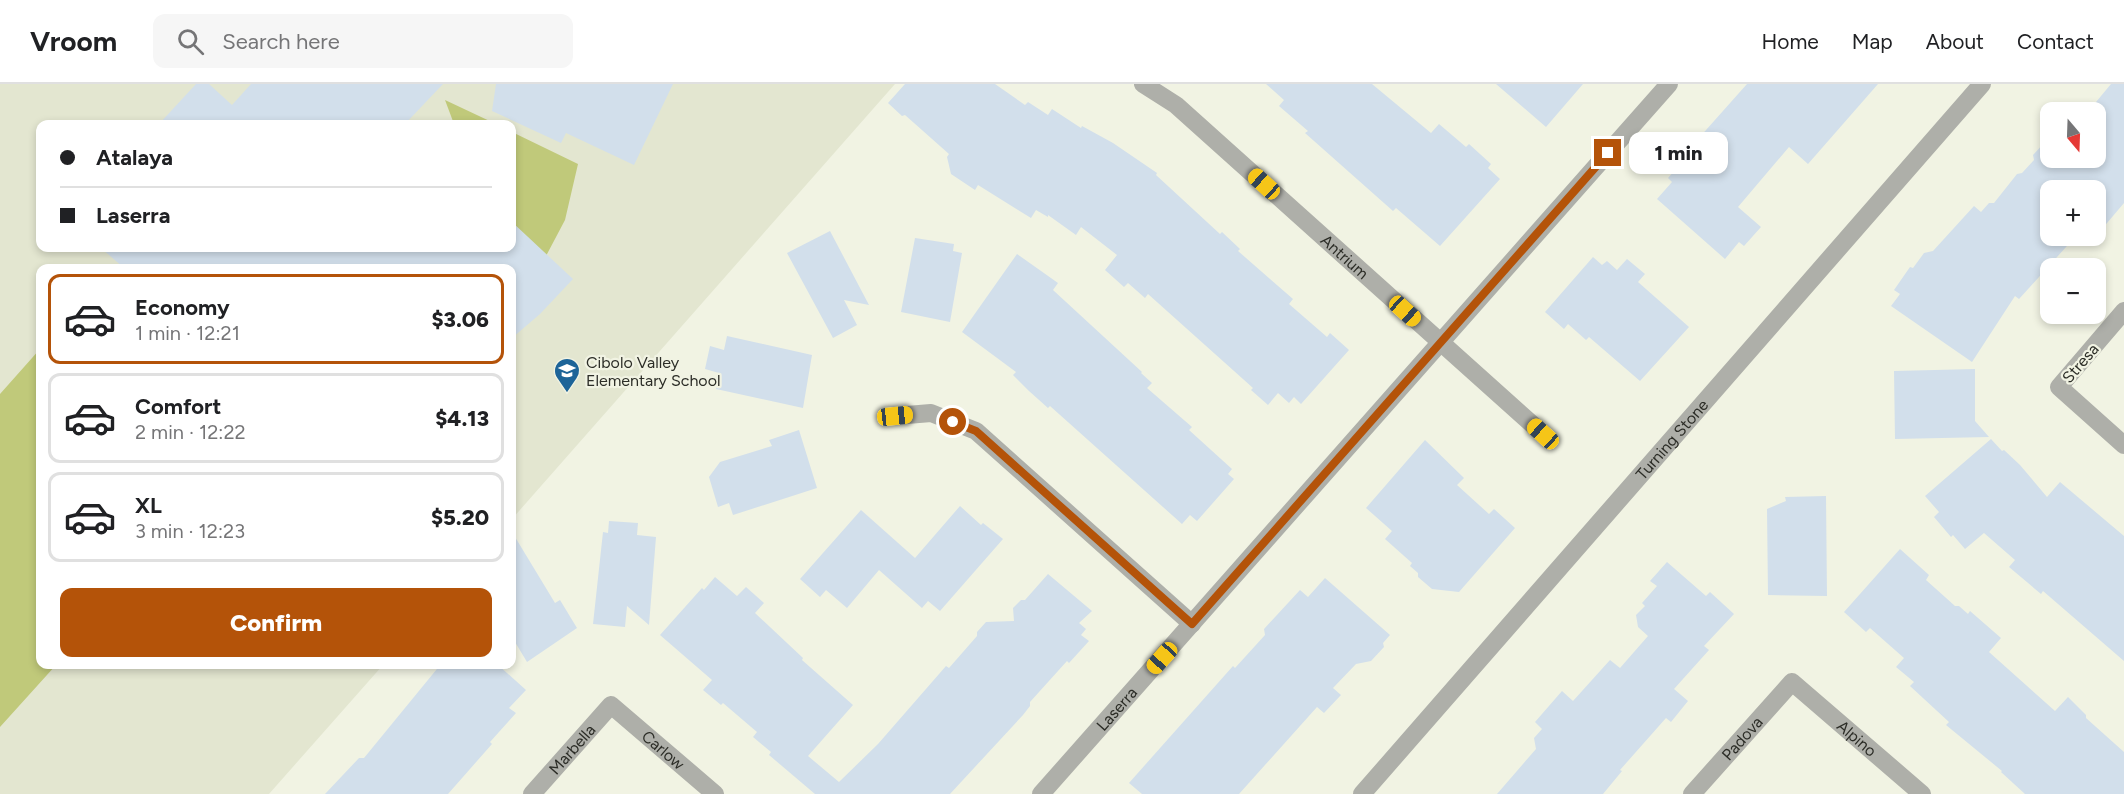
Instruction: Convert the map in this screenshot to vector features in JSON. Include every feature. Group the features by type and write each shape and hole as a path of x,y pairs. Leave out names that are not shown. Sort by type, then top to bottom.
{"street":[{"name":"Antrium","path":"1143,84 1176,105 1543,434"},
{"name":"Laserra","path":"1041,794 1669,84"},
{"name":"Turning Stone","path":"1362,794 1982,84"},
{"name":"Stresa","path":"2124,311 2059,387 2124,445"},
{"path":"895,416 931,412 976,431 1192,624"},
{"name":"Padova","path":"1692,794 1792,682"},
{"name":"Alpino","path":"1792,682 1922,794"},
{"name":"Marbella","path":"532,794 611,705"},
{"name":"Carlow","path":"611,705 715,794"}],"shaded area":[{"name":"Cibolo Valley Elementary School","path":"0,84 895,84 516,514 516,264 36,264 36,669 379,669 269,794 0,794"}],"green space":[{"path":"445,100 488,120 452,120"},
{"path":"516,134 578,164 565,220 546,256 516,227"},
{"path":"36,354 36,669 52,669 0,727 0,394"}],"building":[{"path":"196,84 209,84 232,105 251,84 443,84 409,120 163,120"},
{"path":"496,84 673,84 634,165 566,133 561,143 516,122 516,120 492,111"},
{"path":"905,84 995,84 1025,105 1028,102 1048,115 1052,109 1081,128 1082,126 1113,143 1157,173 1156,175 1220,234 1222,232 1240,249 1238,251 1293,299 1289,304 1327,337 1330,333 1349,350 1301,404 1294,397 1289,403 1278,393 1268,405 1251,390 1253,388 1148,294 1145,298 1128,283 1124,287 1105,270 1117,255 1081,227 1076,235 1048,215 1048,217 1036,210 1031,218 978,185 975,190 951,174 947,157 949,154 888,103"},
{"path":"1266,84 1372,84 1431,133 1439,124 1466,147 1469,144 1491,164 1488,168 1500,179 1440,246 1396,208 1393,211 1305,133 1308,131 1279,106 1284,100"},
{"path":"1496,84 1583,84 1546,127"},
{"path":"1747,84 1878,84 1808,164 1789,147 1738,207 1761,227 1744,246 1739,242 1725,259 1657,199 1672,182 1668,178 1701,141 1698,139"},
{"path":"2111,84 2124,84 2124,203 2106,224 2106,180 2040,180 2040,246 2067,246 2056,258 2040,258 2040,276 2019,299 2015,296 1972,362 1891,306 1900,294 1894,290 1910,267 1913,268 1924,253 1933,251 1974,206 1981,212 1989,203 1994,203 2017,174 2022,173 2034,160 2033,155 2040,147 2040,168 2106,168 2106,102 2096,102"},
{"path":"516,226 573,279 540,314 516,335 516,264 119,264 106,252 516,252"},
{"path":"830,231 869,305 844,300 857,325 833,338 787,253"},
{"path":"915,238 954,244 953,251 962,253 950,322 901,312"},
{"path":"1017,254 1058,283 1053,290 1142,372 1152,383 1147,388 1192,427 1189,430 1232,469 1228,474 1234,479 1197,521 1190,515 1182,524 1050,406 1048,408 1029,391 1013,375 1016,372 962,332"},
{"path":"1593,257 1602,265 1607,261 1617,270 1627,259 1645,274 1638,282 1689,327 1640,381 1589,337 1586,340 1568,324 1564,329 1545,312"},
{"path":"727,336 812,355 803,408 716,389 719,373 705,369 710,346 724,350"},
{"path":"1975,369 1975,421 1989,437 1895,439 1894,371"},
{"path":"799,430 817,488 733,515 729,503 718,507 709,477 720,462 772,446 769,440"},
{"path":"1991,439 2020,465 2047,497 2060,482 2124,536 2124,661 2043,591 2041,594 2009,567 2015,560 1984,533 1965,549 1934,517 1939,512 1925,496"},
{"path":"1425,440 1464,478 1457,485 1489,514 1494,509 1515,528 1459,592 1432,589 1418,577 1418,573 1410,566 1412,563 1385,539 1392,531 1366,508"},
{"path":"1826,496 1827,596 1768,595 1767,509 1786,501 1785,497"},
{"path":"960,506 981,525 983,523 1003,539 940,611 928,601 922,608 879,570 847,608 826,590 820,597 800,579 861,510 915,558"},
{"path":"609,521 638,523 637,535 656,537 649,625 627,606 625,627 593,624 603,532 608,533"},
{"path":"516,539 555,603 560,600 577,628 527,662 516,644"},
{"path":"1900,549 1929,575 1926,580 1955,606 1959,606 1968,614 1970,611 2001,638 1989,652 2055,711 2068,697 2086,715 2086,718 2124,752 2124,794 2025,794 2002,771 1946,725 1949,722 1910,686 1914,682 1896,667 1904,658 1870,628 1866,632 1844,612"},
{"path":"1667,562 1706,596 1710,592 1734,614 1704,646 1709,650 1674,689 1688,701 1671,722 1666,718 1620,770 1622,771 1603,794 1497,794 1536,749 1534,738 1542,729 1535,722 1562,691 1573,701 1610,660 1620,668 1648,636 1638,627 1636,615 1645,606 1642,603 1657,586 1650,581"},
{"path":"1048,574 1092,611 1079,623 1086,629 1081,635 1089,641 1069,663 1067,661 1030,702 1030,706 1023,715 950,794 815,794 769,755 771,752 753,737 757,732 723,703 721,705 703,690 712,680 660,635 702,588 704,590 715,577 737,596 746,587 764,603 755,613 803,658 802,660 853,705 808,756 839,782 878,744 946,666 949,668 986,622 1014,621 1013,608 1021,600 1025,600"},
{"path":"1325,578 1390,635 1383,643 1384,647 1371,661 1356,664 1333,688 1341,695 1324,713 1317,707 1239,794 1142,794 1129,783 1233,666 1235,668 1265,635 1264,629 1300,590 1308,597"},
{"path":"437,669 503,669 526,690 509,708 516,713 448,794 325,794 359,758 364,758"}],"place":[{"name":"Cibolo Valley Elementary School","path":"567,394"}],"route":[{"path":"953,422 976,431 1192,624 1608,153"}]}
